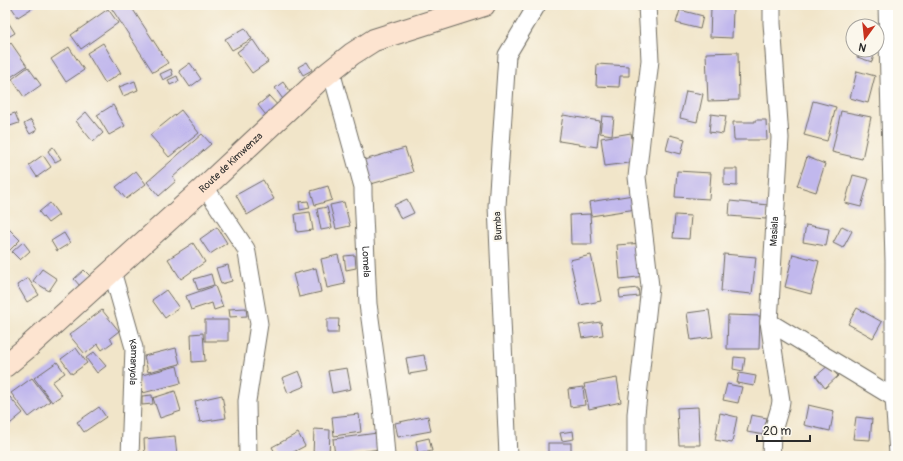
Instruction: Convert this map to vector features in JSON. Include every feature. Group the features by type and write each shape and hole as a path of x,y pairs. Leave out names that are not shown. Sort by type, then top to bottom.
{"street":[{"name":"Route de Kimwenza","path":"5,366 205,187 312,86 352,54 374,40 484,5"},
{"name":"Bumba","path":"508,456 497,198 507,55 537,5"},
{"path":"636,456 636,414 650,286 637,177 650,60 646,5"},
{"name":"Masiala","path":"771,456 772,434 781,401 769,322 780,138 772,5"},
{"path":"887,5 898,454"},
{"name":"Lomela","path":"331,71 364,194 368,304 382,406 386,456"},
{"path":"205,187 246,249 259,324 247,401 248,456"},
{"name":"Kamanyola","path":"112,271 134,348 130,456"},
{"path":"769,322 896,399"}],"building":[{"path":"10,5 37,5 18,17"},
{"path":"130,5 168,63 153,72 110,6"},
{"path":"711,8 733,8 732,38 710,37"},
{"path":"108,9 118,23 81,49 71,35"},
{"path":"680,10 703,16 700,29 676,23"},
{"path":"5,17 15,33 5,39"},
{"path":"245,28 252,39 232,50 225,39"},
{"path":"253,40 268,62 252,73 237,52"},
{"path":"11,43 27,66 5,81 5,48"},
{"path":"103,43 121,73 105,83 87,53"},
{"path":"69,47 84,70 66,82 51,59"},
{"path":"738,52 739,100 708,101 706,53"},
{"path":"860,58 873,58 872,62"},
{"path":"307,62 312,70 303,75 298,67"},
{"path":"190,63 201,79 190,87 179,71"},
{"path":"597,64 629,66 629,76 620,76 619,87 596,86"},
{"path":"28,67 41,85 24,97 12,79"},
{"path":"171,69 173,75 163,80 160,74"},
{"path":"857,71 875,76 868,103 850,98"},
{"path":"177,76 179,81 170,85 168,80"},
{"path":"135,81 138,90 123,96 119,87"},
{"path":"283,82 293,96 285,102 275,88"},
{"path":"686,91 703,94 697,122 680,118"},
{"path":"269,96 281,109 269,119 258,105"},
{"path":"813,101 836,107 827,141 804,135"},
{"path":"113,105 125,126 109,135 97,115"},
{"path":"181,110 199,133 169,157 150,135"},
{"path":"841,111 871,117 862,159 832,152"},
{"path":"86,112 103,133 93,142 76,121"},
{"path":"15,113 19,123 10,126 6,116"},
{"path":"711,114 726,116 723,134 709,132"},
{"path":"563,115 600,121 597,147 559,141"},
{"path":"602,116 614,117 612,135 600,133"},
{"path":"31,120 37,130 30,134 24,124"},
{"path":"755,120 766,120 767,140 734,140 733,122 755,122"},
{"path":"631,133 636,162 605,166 601,138"},
{"path":"202,134 211,144 173,177 176,181 159,196 147,182"},
{"path":"670,135 685,139 681,154 666,150"},
{"path":"53,147 61,159 55,162 48,151"},
{"path":"405,148 413,172 371,184 364,160"},
{"path":"43,155 51,167 37,177 29,165"},
{"path":"807,157 825,164 816,192 797,186"},
{"path":"724,169 737,169 737,186 724,185"},
{"path":"136,171 146,184 126,199 116,187"},
{"path":"677,171 711,173 709,199 675,197"},
{"path":"853,175 869,179 861,207 845,203"},
{"path":"263,180 274,199 247,215 236,195"},
{"path":"328,186 332,200 315,205 311,191"},
{"path":"633,195 636,209 591,216 589,202"},
{"path":"407,199 414,213 401,219 394,205"},
{"path":"308,201 310,208 300,210 299,202"},
{"path":"730,201 768,205 766,219 729,216"},
{"path":"344,202 350,226 336,229 330,205"},
{"path":"50,203 59,215 48,223 39,212"},
{"path":"327,207 332,228 321,230 317,209"},
{"path":"310,212 313,230 297,232 295,214"},
{"path":"590,214 592,244 571,244 570,215"},
{"path":"675,215 691,216 689,239 673,238"},
{"path":"806,225 829,229 826,246 803,242"},
{"path":"842,226 852,231 843,248 833,243"},
{"path":"217,227 227,243 210,254 200,239"},
{"path":"8,228 20,240 7,253 5,250 5,232"},
{"path":"64,233 70,243 57,251 51,241"},
{"path":"23,242 30,251 20,260 12,252"},
{"path":"193,243 205,262 181,279 168,259"},
{"path":"642,243 646,276 620,279 617,245"},
{"path":"724,254 756,257 752,294 721,291"},
{"path":"793,254 819,261 811,294 785,287"},
{"path":"338,255 345,284 327,288 321,259"},
{"path":"355,255 356,268 346,270 344,256"},
{"path":"591,255 601,301 580,305 570,260"},
{"path":"228,265 232,281 221,284 216,268"},
{"path":"316,268 321,292 299,297 293,274"},
{"path":"42,269 57,279 49,291 33,281"},
{"path":"84,270 91,277 80,286 74,279"},
{"path":"211,274 214,285 198,290 194,279"},
{"path":"28,278 39,295 27,302 17,285"},
{"path":"215,286 223,307 214,310 212,303 191,310 186,296"},
{"path":"638,288 639,296 620,298 619,290"},
{"path":"166,290 179,308 165,318 152,300"},
{"path":"246,308 247,316 230,317 229,309"},
{"path":"857,308 882,322 873,338 848,324"},
{"path":"102,310 119,331 110,338 113,342 102,350 98,344 85,354 69,335"},
{"path":"709,310 713,337 691,340 687,313"},
{"path":"728,315 760,316 759,349 727,349"},
{"path":"327,319 339,319 338,333 327,333"},
{"path":"205,320 228,320 228,341 205,341"},
{"path":"601,322 603,335 582,338 579,325"},
{"path":"203,333 205,361 192,362 191,334"},
{"path":"76,348 87,363 72,374 61,359"},
{"path":"176,348 180,364 148,372 144,356"},
{"path":"94,352 106,366 97,373 86,358"},
{"path":"424,355 427,371 409,374 406,358"},
{"path":"734,357 745,358 743,371 733,369"},
{"path":"57,362 65,373 52,382 62,395 52,402 34,378"},
{"path":"829,365 838,376 825,388 816,376"},
{"path":"177,366 181,383 143,393 138,376"},
{"path":"347,368 351,389 332,393 328,371"},
{"path":"299,371 305,386 288,393 282,378"},
{"path":"739,373 756,376 754,386 737,383"},
{"path":"32,378 50,401 29,417 11,393"},
{"path":"617,378 621,402 589,409 584,384"},
{"path":"727,384 742,387 738,403 723,400"},
{"path":"583,387 585,405 570,407 568,389"},
{"path":"175,391 181,411 160,418 153,398"},
{"path":"152,395 153,404 142,405 142,396"},
{"path":"222,395 226,418 200,422 195,401"},
{"path":"10,397 23,413 5,428 5,401"},
{"path":"808,405 834,411 830,431 804,425"},
{"path":"99,407 106,417 84,432 77,422"},
{"path":"698,407 700,445 679,445 677,408"},
{"path":"720,413 737,417 732,443 715,440"},
{"path":"359,414 361,432 334,436 332,417"},
{"path":"751,415 767,418 764,435 747,432"},
{"path":"428,416 431,431 398,437 395,423"},
{"path":"856,417 872,419 870,440 853,439"},
{"path":"314,429 330,430 329,456 313,456"},
{"path":"573,431 574,439 562,441 560,433"},
{"path":"298,433 305,446 286,456 277,456 272,447"},
{"path":"377,433 379,449 335,456 333,439"},
{"path":"175,436 177,456 145,456 144,439"},
{"path":"429,438 432,451 418,454 416,441"},
{"path":"548,443 571,443 571,456 548,456"}]}
